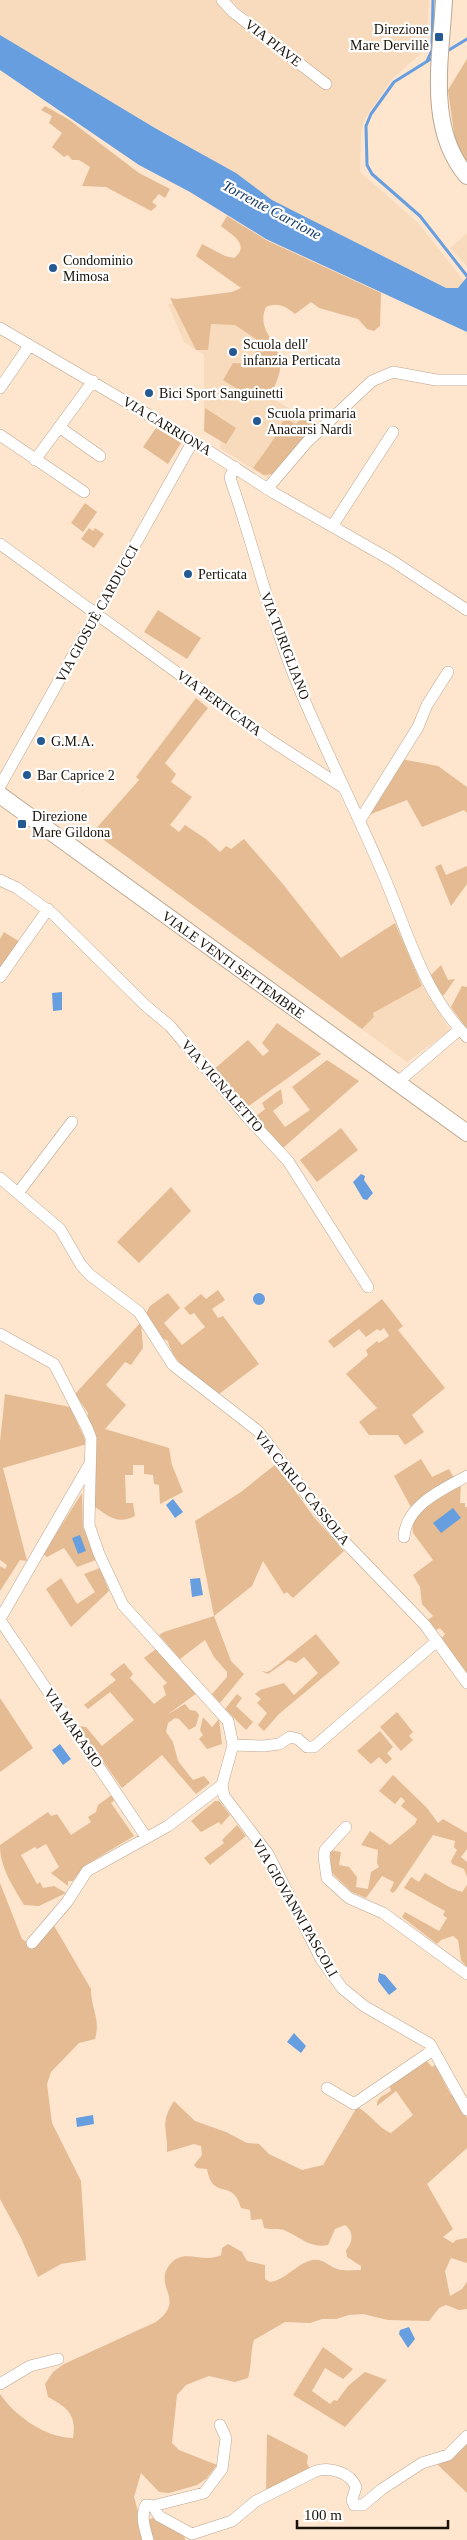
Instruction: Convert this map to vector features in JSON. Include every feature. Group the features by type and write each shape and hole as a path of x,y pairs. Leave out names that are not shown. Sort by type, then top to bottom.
{"main road":[{"path":"444,0 439,101 443,134 458,166 467,176"},
{"name":"VIALE VENTI SETTEMBRE","path":"0,795 467,1133"}],"street":[{"name":"VIA PIAVE","path":"222,0 234,12 326,84"},
{"name":"VIA CARRIONA","path":"0,328 194,441 267,489 392,560 467,610"},
{"path":"0,388 29,346"},
{"path":"267,489 307,442 372,381 392,372 436,380 467,380"},
{"path":"35,460 92,381"},
{"path":"59,427 100,456"},
{"path":"333,525 394,432"},
{"path":"0,435 84,492"},
{"name":"VIA GIOSUÈ CARDUCCI","path":"0,786 194,441"},
{"name":"VIA TURIGLIANO","path":"235,467 230,477 231,481 268,606 296,680 360,820 422,974 443,1009 463,1033 398,1082"},
{"name":"VIA PERTICATA","path":"0,544 268,738 344,788"},
{"path":"360,820 418,726 427,705 448,672"},
{"name":"VIA VIGNALETTO","path":"0,880 18,888 48,909 145,1005 170,1026 248,1118 285,1157 368,1287"},
{"path":"0,977 48,909"},
{"path":"18,1194 23,1184 72,1122"},
{"name":"VIA CARLO CASSOLA","path":"0,1178 60,1230 81,1265 90,1275 139,1312 173,1365 258,1431 337,1534 413,1612 467,1682"},
{"path":"0,1334 54,1364 91,1438 89,1525 116,1592 123,1605 228,1721 233,1745 222,1785 168,1826 87,1871 67,1902 32,1943"},
{"name":"VIA MARASIO","path":"91,1461 0,1619 146,1837"},
{"path":"404,1537 409,1518 419,1506 436,1493 467,1476"},
{"path":"233,1745 264,1746 279,1744 290,1738 298,1739 311,1748 437,1641"},
{"name":"VIA GIOVANNI PASCOLI","path":"222,1785 224,1796 268,1854 321,1959 342,1988 371,2010 430,2044 467,2110"},
{"path":"346,1827 325,1850 327,1878 349,1898 383,1913 467,1974"},
{"path":"327,2088 354,2104 432,2050"},
{"path":"0,2384 30,2366 58,2359"},
{"path":"148,2540 144,2530 144,2508 146,2505 153,2506 204,2493 222,2469 226,2438 220,2425"},
{"path":"153,2506 159,2516 192,2534 232,2521 256,2502 316,2470 325,2468 335,2470 354,2482 356,2487 352,2500 354,2505 363,2506 382,2489 422,2463 448,2455 467,2436"}],"shaded area":[{"path":"0,0 215,0 227,12 264,29 230,0 429,0 426,49 392,79 364,120 361,134 360,172 418,223 464,281 458,288 446,288 272,200 236,173 93,92 0,35"},
{"path":"467,59 467,163 455,140 448,90"},
{"path":"45,106 68,119 139,173 170,189 165,198 159,194 152,202 157,206 151,211 106,187 82,186 90,167 79,160 72,160 68,155 64,157 52,147 62,133 49,123 52,116 41,110"},
{"path":"227,216 266,240 381,293 380,326 374,331 367,329 358,319 319,308 311,302 295,314 281,306 266,307 264,315 265,328 280,361 278,378 271,395 264,396 259,392 255,400 223,380 233,363 254,364 256,339 235,325 211,324 208,350 196,350 170,298 177,299 232,292 241,288 196,256 202,244 225,256 234,258 239,253 241,249 238,240 221,226"},
{"path":"467,233 467,266 450,248"},
{"path":"249,301 270,364 253,387 316,424 267,478 220,448 221,442 204,431 204,355 184,342 168,304"},
{"path":"205,408 236,428 226,444 204,431"},
{"path":"304,417 316,424 272,474 264,475 253,468 274,439 282,422 287,420 296,424"},
{"path":"156,428 181,443 168,464 143,447"},
{"path":"85,503 97,512 83,532 71,523"},
{"path":"89,528 93,531 95,528 104,534 94,548 81,539"},
{"path":"158,610 201,638 187,659 144,632"},
{"path":"196,698 208,708 165,763 176,774 171,782 192,797 170,825 179,832 185,825 206,839 220,852 226,846 231,849 244,839 282,883 341,958 395,923 422,986 373,1013 374,1017 362,1029 93,832 139,780 136,777"},
{"path":"401,759 438,766 467,787 467,813 464,810 422,827 407,800 366,816"},
{"path":"441,864 446,875 467,866 467,884 451,906 435,867"},
{"path":"4,932 20,942 0,970 0,939"},
{"path":"441,965 448,980 455,979 444,995 428,978"},
{"path":"422,986 450,1030 407,1062 362,1029 374,1017 373,1013"},
{"path":"462,986 467,987 467,1029 451,1007"},
{"path":"277,1023 321,1054 246,1108 212,1071 248,1040 263,1056 269,1051 262,1043"},
{"path":"327,1060 359,1081 283,1148 255,1117 265,1109 262,1103 281,1089 283,1103 273,1111 285,1127 310,1110 292,1087"},
{"path":"341,1128 358,1150 317,1182 300,1160"},
{"path":"171,1187 191,1211 139,1263 117,1242"},
{"path":"218,1290 225,1300 212,1309 218,1318 223,1316 259,1364 219,1394 196,1378 181,1364 175,1357 168,1341 159,1337 145,1315 150,1306 168,1293 180,1308 164,1323 182,1345 205,1327 194,1313 190,1315 184,1308 201,1294 206,1299"},
{"path":"382,1299 403,1326 398,1330 445,1388 412,1415 424,1432 405,1445 398,1435 369,1435 359,1422 377,1408 346,1374 368,1355 366,1350 377,1341 379,1343 389,1336 384,1328 380,1331 377,1329 366,1337 359,1329 334,1348 328,1341"},
{"path":"141,1322 143,1348 131,1365 125,1362 106,1385 126,1405 105,1429 169,1448 172,1465 183,1492 160,1504 159,1485 154,1484 153,1475 144,1474 144,1465 133,1465 133,1475 125,1475 126,1503 133,1503 135,1516 123,1520 108,1516 94,1506 97,1444 93,1427 87,1417 88,1413 75,1394"},
{"path":"5,1394 70,1407 87,1444 3,1468 27,1561 20,1560 0,1591 0,1566 5,1569 7,1565 0,1560 0,1442"},
{"path":"421,1459 432,1477 449,1469 454,1478 412,1509 394,1476"},
{"path":"276,1464 313,1516 344,1551 293,1598 287,1592 284,1594 263,1561 252,1586 214,1616 195,1521 241,1492"},
{"path":"461,1482 460,1503 465,1503 465,1507 467,1507 467,1674 442,1638 445,1634 440,1628 436,1630 428,1620 433,1616 422,1604 420,1587 413,1575 433,1560 413,1533 412,1523 429,1502"},
{"path":"82,1493 83,1527 96,1560 77,1567 64,1548 47,1557 43,1554"},
{"path":"100,1568 109,1591 71,1627 46,1589 61,1578 77,1604 95,1592 84,1574"},
{"path":"214,1616 231,1661 244,1674 220,1703 212,1694 227,1677 227,1672 214,1657 205,1640 180,1659 159,1635"},
{"path":"316,1634 340,1663 279,1714 264,1731 258,1725 267,1713 257,1703 261,1699 255,1694 260,1690 284,1683 294,1695 318,1673 304,1657 296,1663 288,1660 268,1674 261,1671 267,1672 271,1670"},
{"path":"156,1649 197,1693 167,1715 185,1704 190,1710 196,1711 199,1715 196,1726 189,1730 179,1719 175,1718 168,1723 166,1732 173,1742 178,1761 193,1780 204,1776 210,1783 196,1794 162,1755 122,1788 78,1726 86,1727 102,1746 134,1720 110,1692 88,1709 84,1705 116,1680 110,1674 124,1663 133,1674 130,1678 154,1704 166,1695 163,1686 167,1683 144,1658"},
{"path":"237,1694 242,1698 236,1706 253,1722 246,1730 225,1709"},
{"path":"0,1698 33,1748 0,1772"},
{"path":"397,1712 413,1732 409,1736 413,1740 401,1751 380,1727"},
{"path":"203,1717 212,1727 219,1719 222,1744 207,1749 199,1739 203,1735 200,1730"},
{"path":"380,1731 393,1747 387,1753 392,1759 386,1764 379,1757 371,1764 357,1751"},
{"path":"393,1775 427,1808 438,1823 443,1819 467,1833 467,1849 461,1857 467,1862 467,1877 464,1869 452,1864 451,1861 457,1850 454,1847 455,1841 433,1835 393,1893 390,1891 394,1882 382,1876 366,1898 352,1892 331,1872 330,1850 341,1852 339,1865 349,1867 357,1877 356,1887 368,1889 371,1872 379,1867 377,1863 378,1850 361,1845 370,1831 390,1845 415,1824 417,1819 401,1806 405,1801 401,1797 395,1804 379,1791"},
{"path":"113,1794 117,1798 111,1803 134,1836 84,1866 73,1881 68,1881 68,1886 51,1873 59,1867 46,1844 37,1849 35,1847 21,1855 37,1884 40,1882 43,1888 54,1886 66,1893 39,1906 24,1905 5,1869 0,1845 48,1812 51,1816 57,1814 71,1835 91,1822 88,1817 96,1812 98,1805"},
{"path":"215,1801 219,1801 230,1815 221,1825 219,1822 201,1832 191,1821"},
{"path":"237,1825 246,1836 210,1865 204,1858 224,1843 222,1840"},
{"path":"425,1873 462,1892 467,1885 467,1967 461,1960 458,1940 453,1936 441,1940 437,1944 402,1917 405,1912 439,1931 447,1918 443,1915 445,1911 404,1888 411,1877 419,1882"},
{"path":"0,1883 22,1939 35,1948 53,1924 91,1989 97,2026 95,2039 79,2043 51,2072 47,2084 52,2123 81,2181 86,2260 61,2264 38,2277 21,2238 0,2199"},
{"path":"425,2059 432,2067 435,2065 451,2095 454,2094 467,2118 467,2148 427,2184 453,2229 443,2237 453,2243 456,2240 467,2238 467,2263 451,2258 445,2271 450,2296 462,2289 467,2282 467,2309 459,2310 446,2305 439,2308 429,2321 388,2320 363,2314 349,2315 336,2319 322,2319 310,2323 285,2322 254,2340 248,2378 235,2382 209,2376 186,2385 177,2395 172,2443 179,2450 217,2465 206,2479 197,2485 169,2493 159,2492 141,2473 134,2497 141,2522 159,2516 183,2529 185,2540 0,2540 0,2394 14,2410 32,2424 52,2434 73,2438 72,2418 65,2408 48,2397 45,2384 53,2372 64,2364 156,2322 165,2314 170,2300 165,2274 168,2267 174,2261 186,2256 207,2258 221,2255 222,2248 228,2244 242,2252 247,2261 265,2265 265,2279 270,2282 276,2281 312,2260 320,2260 341,2270 361,2270 361,2266 347,2257 346,2250 352,2237 350,2230 345,2225 335,2229 328,2245 322,2246 310,2244 284,2230 264,2228 262,2219 251,2220 250,2210 241,2208 233,2193 214,2185 207,2169 197,2168 194,2165 202,2155 201,2146 194,2144 167,2152 165,2121 174,2101 195,2121 226,2132 247,2143 259,2144 269,2154 302,2170 323,2165 357,2107 391,2133 413,2115 396,2091 377,2106 377,2103 381,2097 391,2091 389,2084"},
{"path":"323,2347 353,2369 343,2379 325,2368 312,2391 330,2404 334,2400 337,2401 348,2386 365,2372 387,2380 345,2427 293,2395"},
{"path":"467,2432 467,2493 438,2465 438,2459"},
{"path":"267,2434 306,2454 308,2456 307,2464 311,2469 266,2493"}],"water":[{"name":"Torrente Carrione","path":"0,35 155,128 236,173 272,200 446,288 458,288 467,277 467,332 266,239 190,192 139,165 0,70"},
{"path":"62,992 62,1010 53,1011 52,993"},
{"path":"361,1174 365,1176 364,1180 373,1193 367,1200 363,1199 353,1182"},
{"path":"259,1293 265,1299 259,1305 253,1299"},
{"path":"173,1499 183,1512 175,1518 166,1505"},
{"path":"453,1508 461,1518 441,1533 433,1523"},
{"path":"80,1535 86,1551 78,1554 72,1538"},
{"path":"200,1578 203,1595 192,1597 190,1579"},
{"path":"60,1744 71,1759 63,1765 52,1750"},
{"path":"379,1973 385,1975 397,1989 389,1995 378,1981"},
{"path":"294,2033 306,2046 301,2053 287,2042"},
{"path":"93,2115 94,2124 77,2127 76,2118"},
{"path":"409,2327 415,2339 408,2348 399,2334 400,2330"}],"waterway":[{"path":"427,61 432,50 433,0"},
{"path":"444,53 467,39"},
{"path":"434,57 394,82 371,114 366,126 367,165 372,174 420,216 467,276"}],"place":[{"name":"Direzione Mare Dervillè","path":"439,37"},
{"name":"Condominio Mimosa","path":"53,268"},
{"name":"Scuola dell' infanzia Perticata","path":"233,352"},
{"name":"Bici Sport Sanguinetti","path":"149,393"},
{"name":"Scuola primaria Anacarsi Nardi","path":"257,421"},
{"name":"Perticata","path":"188,574"},
{"name":"G.M.A.","path":"41,741"},
{"name":"Bar Caprice 2","path":"27,775"},
{"name":"Direzione Mare Gildona","path":"22,824"}]}
